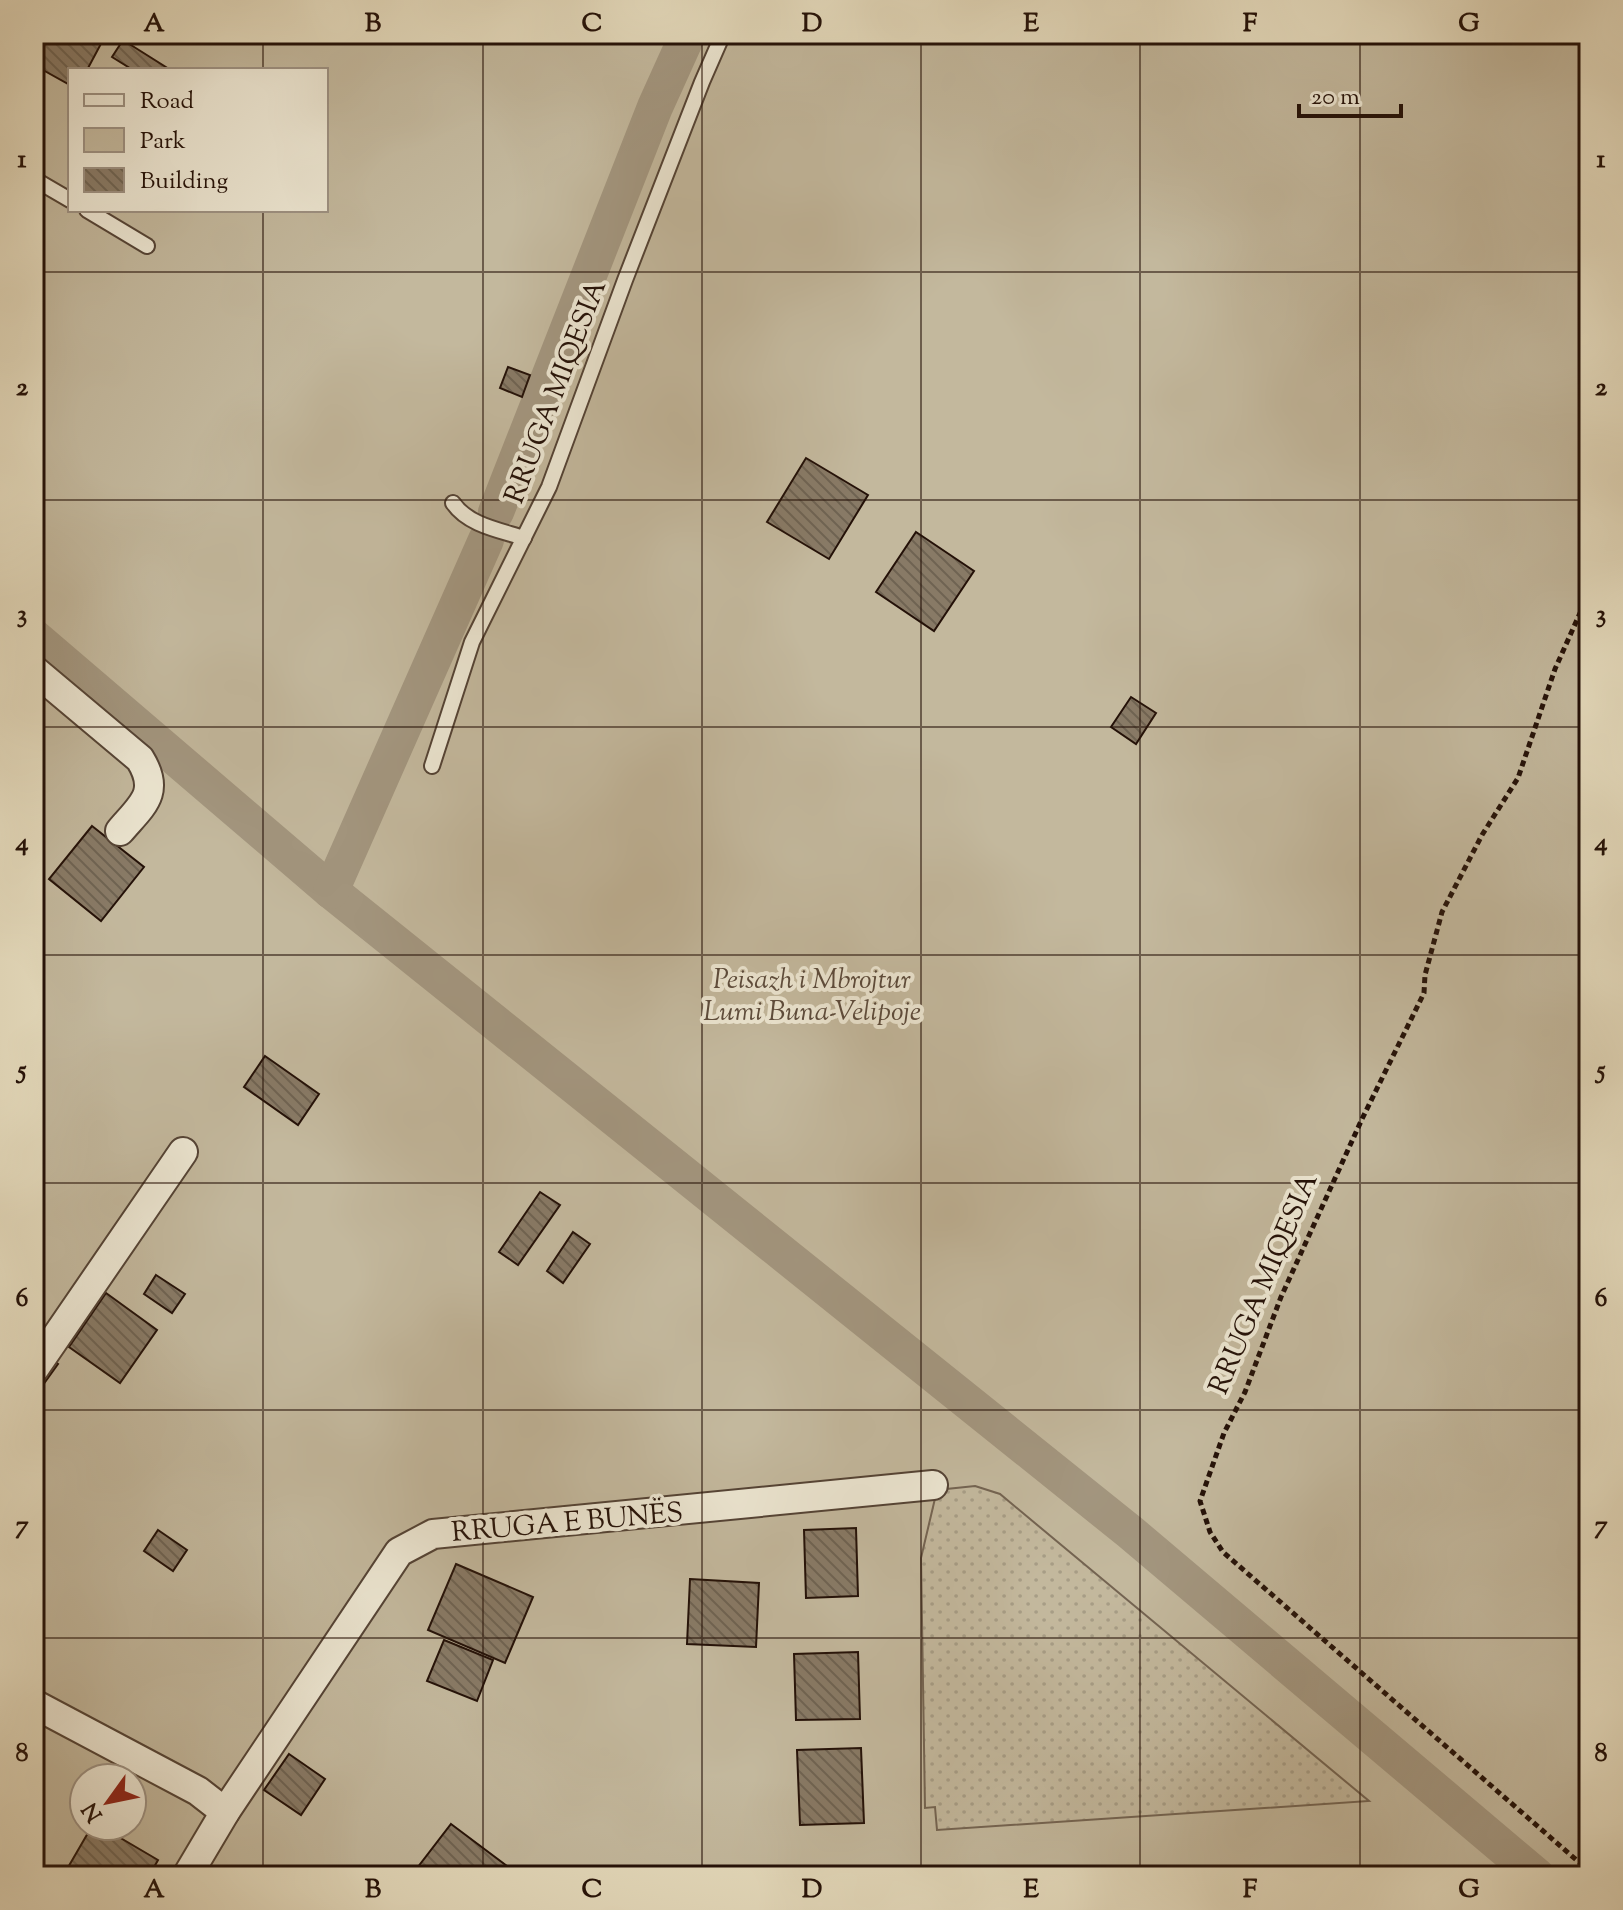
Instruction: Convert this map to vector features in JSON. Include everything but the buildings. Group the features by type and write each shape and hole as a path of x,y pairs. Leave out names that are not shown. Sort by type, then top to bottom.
{"street":[{"path":"34,670 140,759 149,774 151,785 146,800 120,831"},
{"path":"34,1369 183,1152"},
{"name":"RRUGA E BUNËS","path":"187,1876 225,1812 399,1552 433,1534 933,1485"},
{"path":"34,1704 198,1791 225,1812"}],"lane":[{"name":"RRUGA MIQESIA","path":"432,766 472,642 549,487 636,251 723,34"},
{"path":"34,179 68,199"},
{"path":"90,212 147,246"},
{"path":"453,503 470,520 524,538"}],"path":[{"name":"RRUGA MIQESIA","path":"1589,593 1555,669 1518,778 1482,835 1442,912 1425,975 1424,993 1362,1119 1281,1297 1245,1392 1224,1433 1200,1501 1210,1532 1223,1552 1589,1871"}],"green space":[{"name":"Peisazh i Mbrojtur Lumi Buna-Velipoje","path":"34,34 1589,34 1589,1876 34,1876"},
{"path":"975,1486 1000,1494 1369,1801 937,1830 935,1807 925,1808 921,1558 937,1490"}],"waterway":[{"path":"496,512 655,107 688,34"},
{"path":"331,891 486,540"},
{"path":"34,637 331,891 1130,1532 1537,1876"}]}
